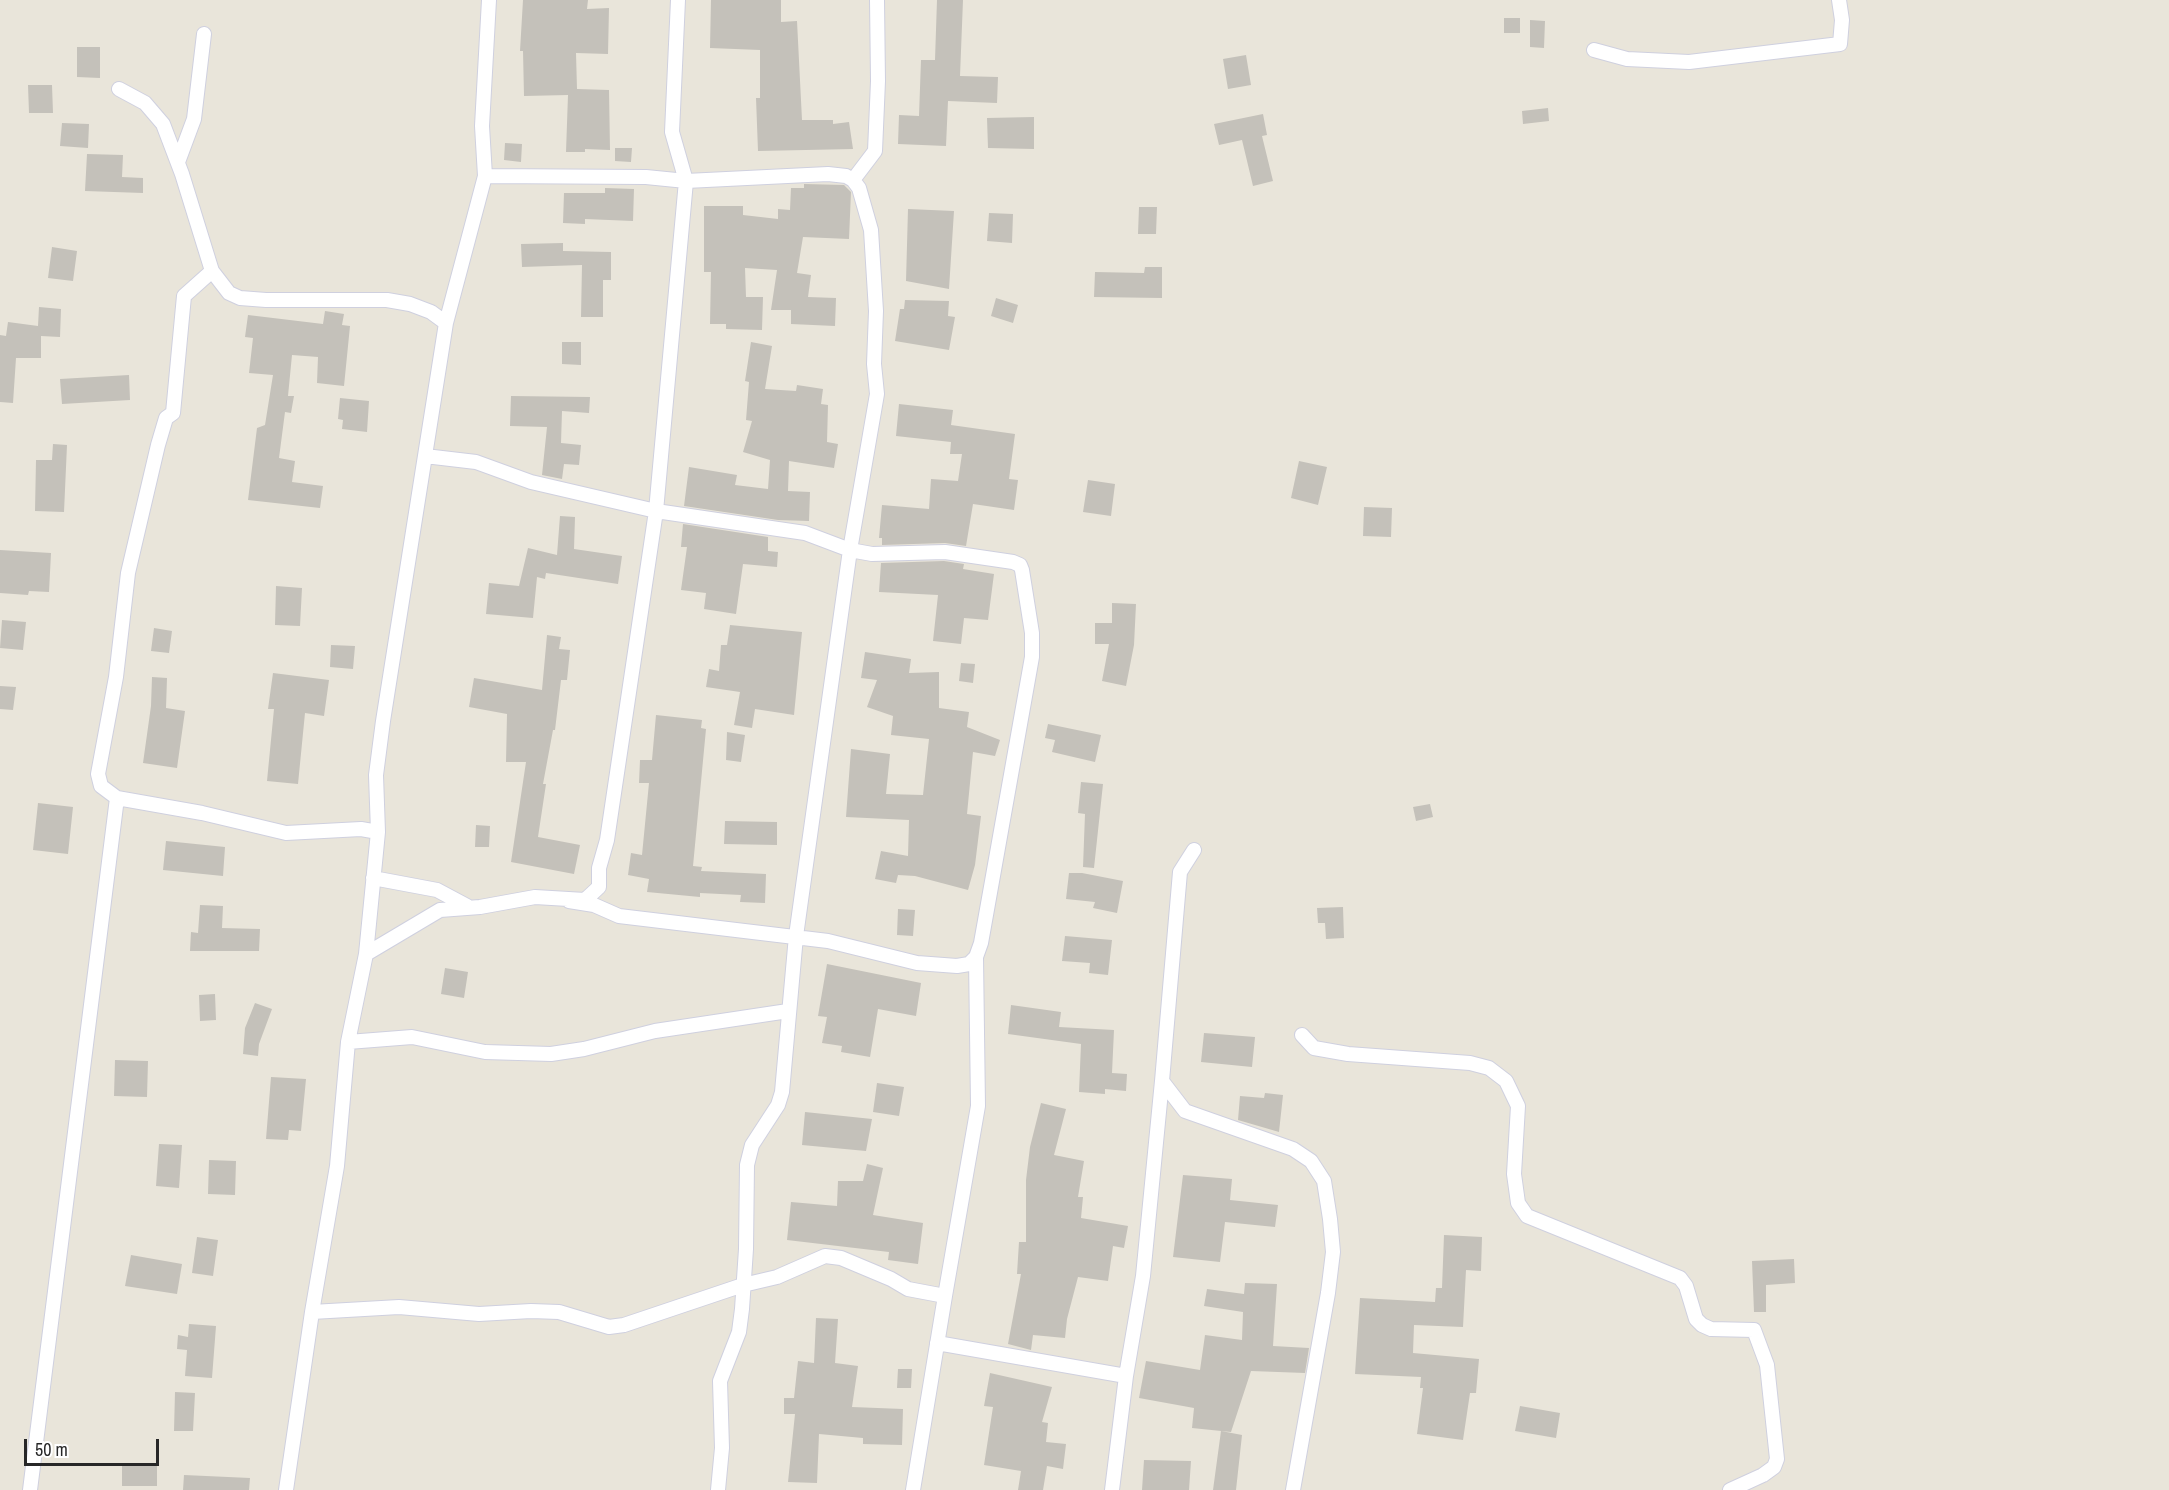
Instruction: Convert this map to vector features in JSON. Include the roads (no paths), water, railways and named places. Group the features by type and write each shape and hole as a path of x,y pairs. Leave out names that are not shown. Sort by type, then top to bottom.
{"street":[{"path":"286,1490 312,1312 337,1166 348,1042 366,954 378,832 376,775 446,323 484,176 483,126 489,0"},
{"path":"569,901 585,900 599,887 599,868 607,840 656,512 686,182 672,132 678,0"},
{"path":"853,180 875,152 878,81 877,0"},
{"path":"1594,50 1627,59 1689,62 1840,44 1842,20 1839,0"},
{"path":"178,162 194,119 204,34"},
{"path":"119,89 146,103 163,124 178,162 212,272 221,287 240,298 387,300 410,304 431,312 446,323"},
{"path":"484,176 646,177 686,182 828,174 846,176 853,180 859,188 871,230 876,311 874,364 877,394 850,550 796,936 782,1092 778,1105 752,1145 747,1165 747,1249 739,1332 720,1381 722,1448 718,1490"},
{"path":"212,272 184,296 173,413 166,418 158,445 128,573 116,677 98,774 101,786 117,798 202,813 286,832 361,829 378,832"},
{"path":"425,456 476,462 531,482 656,512 805,532 850,550 872,554 945,552 1020,565 1032,633 1032,657 981,943 976,957 978,1106 913,1490"},
{"path":"30,1490 117,798"},
{"path":"1112,1490 1126,1376 1144,1266 1180,872 1194,850"},
{"path":"373,878 437,891 468,907"},
{"path":"366,954 434,912 535,897 594,905 619,916 796,936 917,963 957,966 969,964 976,957"},
{"path":"348,1042 412,1037 485,1052 551,1054 584,1049 655,1031 788,1011"},
{"path":"1302,1035 1314,1048 1348,1054 1470,1063 1489,1068 1506,1081 1518,1106 1514,1174 1518,1203 1527,1216 1680,1278 1686,1286 1696,1319 1702,1325 1711,1329 1754,1330 1767,1365 1777,1459 1774,1467 1763,1475 1730,1490"},
{"path":"1162,1081 1185,1111 1293,1149 1311,1161 1324,1181 1333,1252 1311,1396 1303,1424 1293,1490"},
{"path":"312,1312 399,1307 479,1314 559,1312 609,1328 743,1285 777,1277 825,1256 852,1261 908,1289 945,1296"},
{"path":"937,1343 1126,1376"}]}
